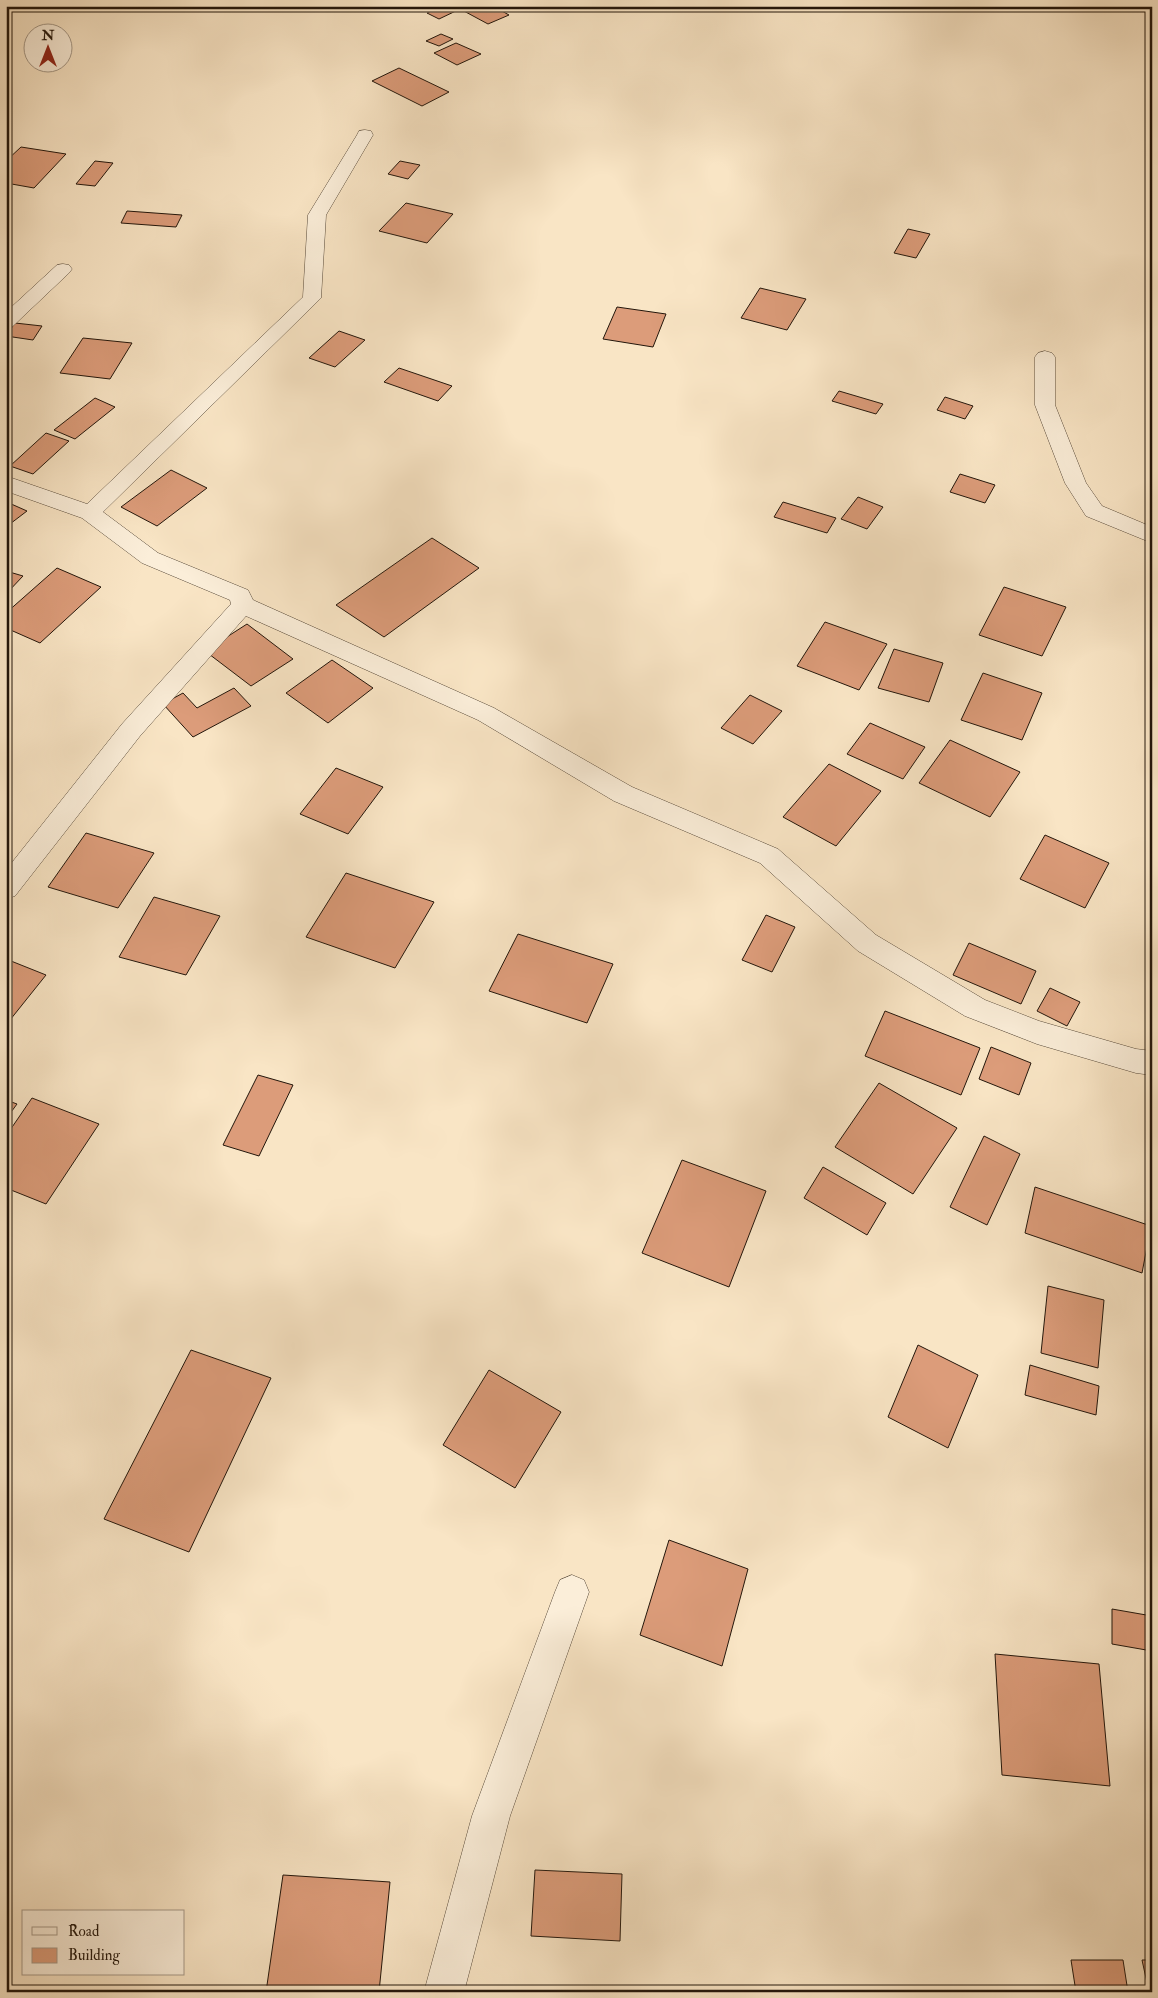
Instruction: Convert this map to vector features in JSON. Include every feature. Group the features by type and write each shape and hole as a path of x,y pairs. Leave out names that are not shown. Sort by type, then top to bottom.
{"street":[{"path":"90,512 312,298 317,215 366,135"},
{"path":"6,322 63,268"},
{"path":"1045,357 1045,405 1076,484 1094,511 1152,536"},
{"path":"6,483 90,512 150,558 240,595 243,605 486,714 623,794 769,856 867,943 975,1008 1037,1032 1136,1061 1152,1063"},
{"path":"6,889 130,730 243,605"},
{"path":"444,1992 490,1816 572,1592"}],"building":[{"path":"442,6 453,6 460,9 439,19 427,13"},
{"path":"472,6 493,6 509,15 488,24 462,10"},
{"path":"441,34 453,39 439,46 426,41"},
{"path":"456,43 481,54 457,65 434,53"},
{"path":"399,68 449,92 422,106 372,81"},
{"path":"21,147 66,154 34,188 6,183 6,161"},
{"path":"95,161 113,163 95,186 76,184"},
{"path":"400,161 420,165 408,179 388,174"},
{"path":"406,203 453,214 427,243 379,231"},
{"path":"127,211 182,215 176,227 121,223"},
{"path":"908,229 930,234 916,258 894,253"},
{"path":"760,288 806,299 787,330 741,318"},
{"path":"617,307 666,314 653,347 603,339"},
{"path":"15,323 42,326 33,340 6,336"},
{"path":"339,331 365,340 335,367 309,358"},
{"path":"83,338 132,343 110,379 60,373"},
{"path":"399,368 452,386 438,401 384,382"},
{"path":"839,391 883,404 876,414 832,401"},
{"path":"945,397 973,406 965,419 937,410"},
{"path":"95,398 115,407 75,439 54,430"},
{"path":"46,433 69,441 33,474 10,466"},
{"path":"171,470 207,488 157,526 121,507"},
{"path":"960,474 995,485 985,503 950,492"},
{"path":"858,497 883,507 867,529 841,519"},
{"path":"783,502 836,518 827,533 774,517"},
{"path":"9,503 27,511 6,527 6,505"},
{"path":"432,538 479,568 384,637 336,605"},
{"path":"57,568 101,587 40,643 6,628 6,613"},
{"path":"6,571 23,576 6,594"},
{"path":"1004,587 1066,607 1042,656 979,635"},
{"path":"825,622 887,644 859,690 797,666"},
{"path":"247,624 293,659 251,686 205,651"},
{"path":"894,649 943,663 929,702 878,688"},
{"path":"332,660 373,688 328,723 286,693"},
{"path":"983,673 1042,693 1022,740 961,720"},
{"path":"234,688 251,706 193,737 163,704 183,693 197,708"},
{"path":"750,695 782,711 753,744 721,728"},
{"path":"870,723 925,747 903,779 847,754"},
{"path":"950,740 1020,772 990,817 919,783"},
{"path":"829,764 881,791 836,846 783,817"},
{"path":"336,768 383,787 348,834 300,814"},
{"path":"86,833 154,853 118,908 48,887"},
{"path":"1045,835 1109,863 1085,908 1020,879"},
{"path":"346,873 434,902 395,968 306,937"},
{"path":"154,897 220,916 186,975 119,957"},
{"path":"766,915 795,927 772,972 742,960"},
{"path":"518,934 613,964 587,1023 489,991"},
{"path":"969,943 1036,971 1021,1004 953,975"},
{"path":"6,959 46,975 6,1025"},
{"path":"1050,988 1080,1002 1067,1026 1037,1011"},
{"path":"885,1011 980,1048 961,1095 865,1056"},
{"path":"991,1047 1031,1063 1019,1095 979,1079"},
{"path":"258,1075 293,1085 259,1156 223,1145"},
{"path":"879,1083 957,1128 913,1194 835,1147"},
{"path":"32,1098 99,1124 46,1204 6,1188 6,1136"},
{"path":"6,1100 17,1104 6,1119"},
{"path":"984,1136 1020,1154 987,1225 950,1207"},
{"path":"682,1160 766,1191 729,1287 642,1253"},
{"path":"823,1167 886,1203 867,1235 804,1198"},
{"path":"1035,1187 1151,1226 1142,1273 1025,1233"},
{"path":"1048,1286 1104,1300 1098,1368 1041,1353"},
{"path":"918,1345 978,1375 948,1448 888,1417"},
{"path":"191,1350 271,1378 189,1552 104,1519"},
{"path":"1030,1365 1099,1386 1096,1415 1025,1395"},
{"path":"489,1370 561,1412 515,1488 443,1445"},
{"path":"669,1540 748,1569 722,1666 640,1635"},
{"path":"1112,1609 1152,1616 1152,1651 1112,1644"},
{"path":"995,1654 1099,1664 1110,1786 1002,1775"},
{"path":"535,1870 622,1874 620,1941 531,1936"},
{"path":"283,1875 390,1882 379,1992 266,1992"},
{"path":"1071,1960 1123,1960 1128,1992 1076,1992"},
{"path":"1142,1960 1152,1960 1152,1992 1149,1992"}]}
